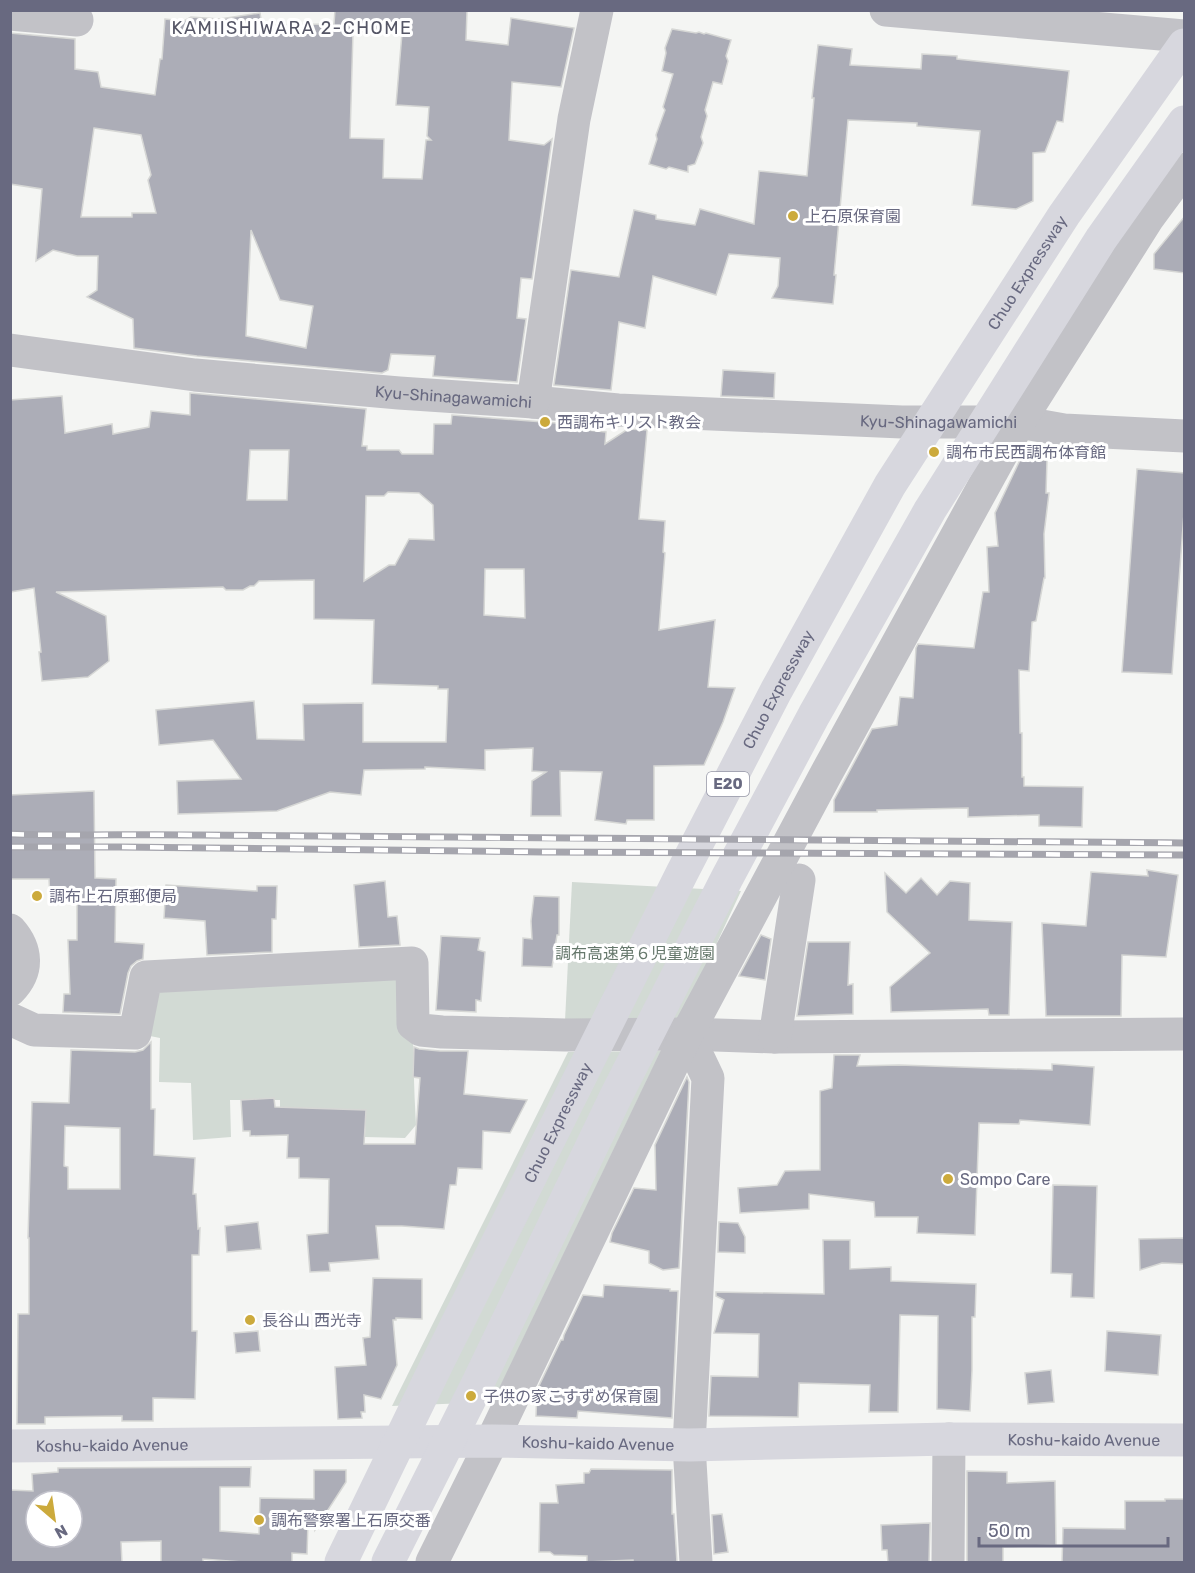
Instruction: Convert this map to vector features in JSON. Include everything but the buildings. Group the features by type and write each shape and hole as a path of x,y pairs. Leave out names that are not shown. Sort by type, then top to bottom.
{"main road":[{"name":"Chuo Expressway","path":"341,1563 437,1364 682,873 776,692 885,496 1064,215 1185,45"},
{"name":"E20","path":"388,1563 476,1387 616,1096 727,878 814,715 930,510 1101,239 1185,122"},
{"name":"Koshu-kaido Avenue","path":"10,1446 492,1441 689,1445 949,1439 1185,1440"}],"street":[{"path":"533,402 574,119 597,10"},
{"path":"886,10 1185,36"},
{"path":"10,14 77,20"},
{"path":"432,1563 687,1034 826,774 1019,422 1148,218 1185,169"},
{"name":"Kyu-Shinagawamichi","path":"10,350 207,376 618,410 890,422 1019,422 1064,430 1185,436"},
{"path":"776,1037 800,880"},
{"path":"10,930 21,947 24,962 23,974 10,990"},
{"path":"10,1019 34,1030 135,1033 146,977 412,963 413,1024 421,1030 442,1032 776,1037 1185,1034"},
{"path":"687,1034 708,1078 689,1445 696,1563"},
{"path":"948,1563 949,1439"}],"green space":[{"name":"調布高速第６児童遊園","path":"572,882 741,891 682,1018 565,1021"},
{"path":"412,977 416,1125 405,1138 365,1137 366,1110 280,1107 280,1100 230,1100 231,1137 193,1140 191,1083 159,1082 160,1038 135,1033 145,985"},
{"path":"661,1051 493,1402 392,1406 568,1052"}],"railway":[{"path":"10,834 1184,843"},
{"path":"10,847 1184,855"}],"place":[{"name":"上石原保育園","path":"793,216"},
{"name":"西調布キリスト教会","path":"545,422"},
{"name":"調布市民西調布体育館","path":"934,452"},
{"name":"調布上石原郵便局","path":"37,896"},
{"name":"Sompo Care","path":"948,1179"},
{"name":"長谷山 西光寺","path":"250,1320"},
{"name":"子供の家こすずめ保育園","path":"471,1396"},
{"name":"調布警察署上石原交番","path":"259,1520"}],"district":[{"name":"KAMIISHIWARA 2-CHOME","path":"292,28"}]}
